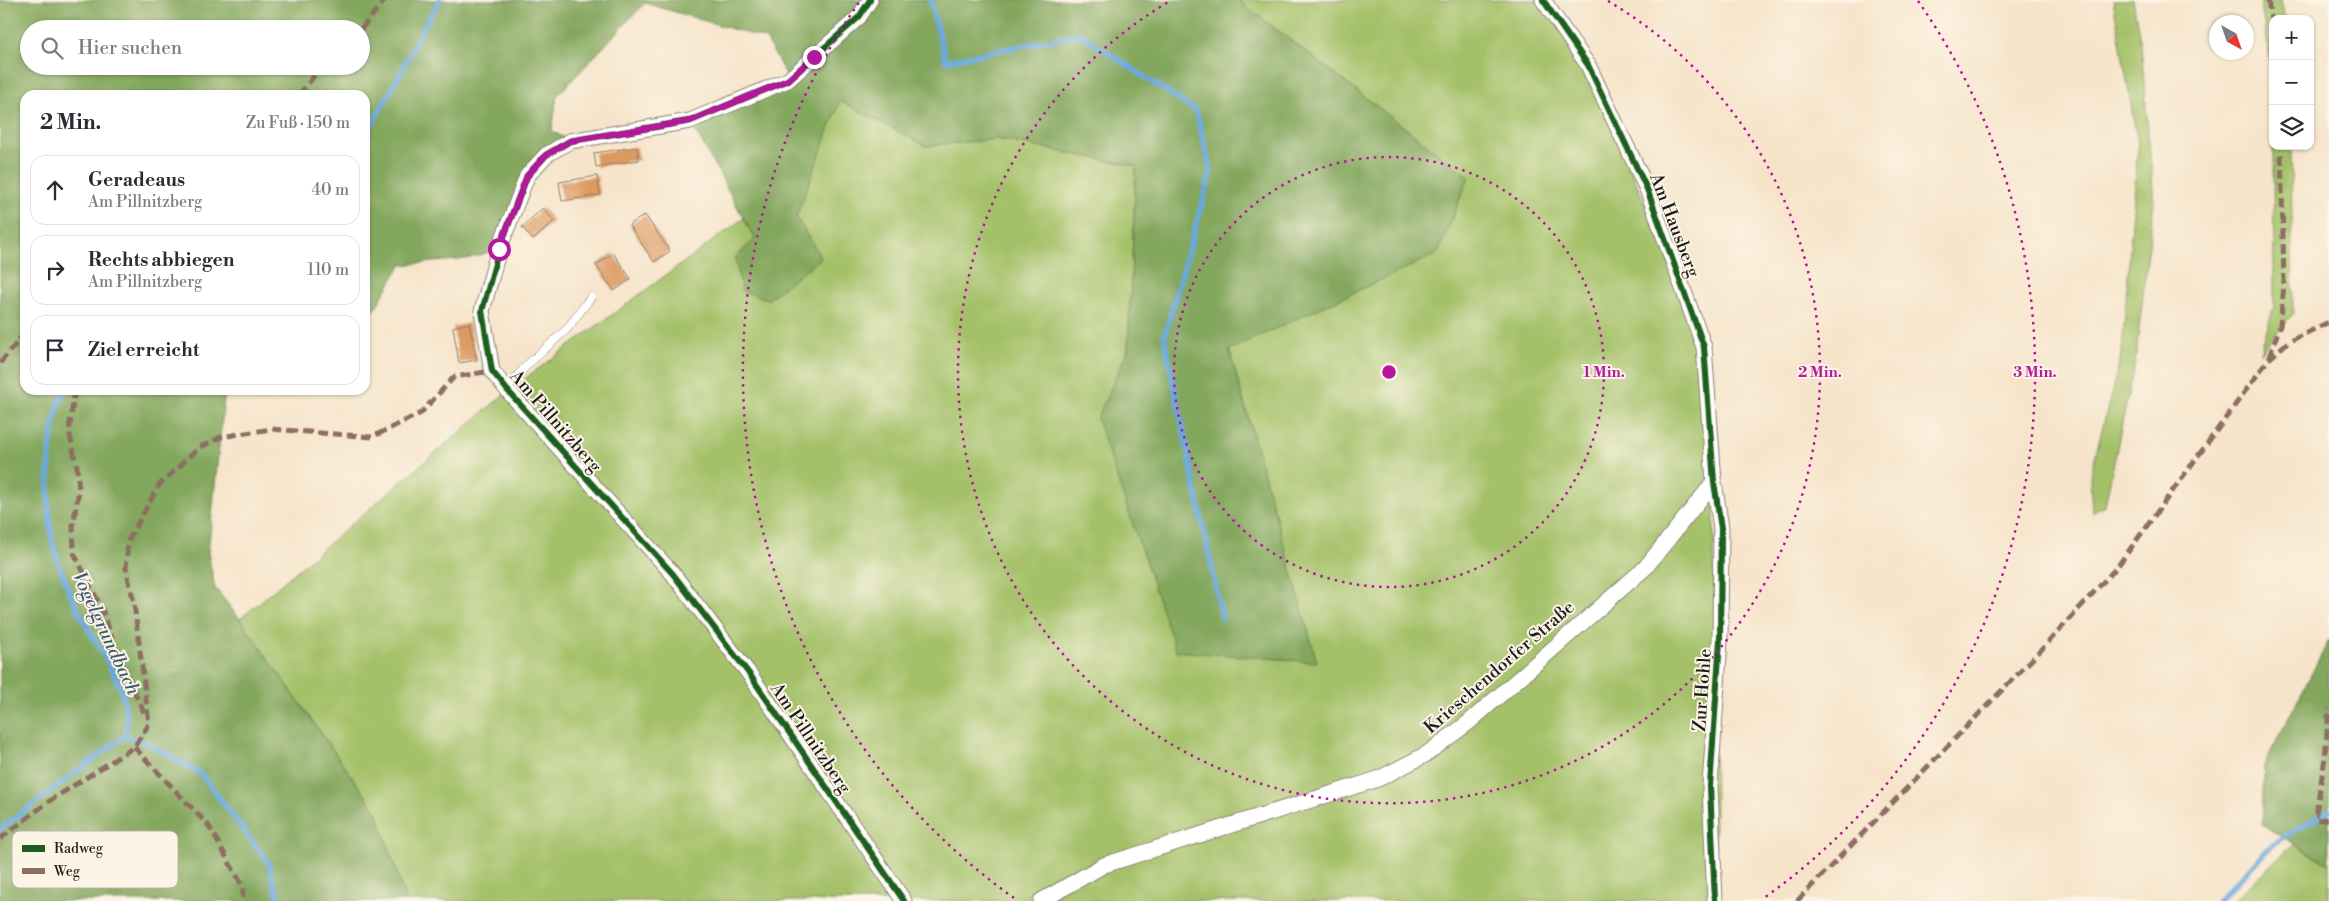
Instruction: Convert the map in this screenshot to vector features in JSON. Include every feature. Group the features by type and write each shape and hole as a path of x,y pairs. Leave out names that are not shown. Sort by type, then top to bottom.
{"street":[{"name":"Am Pillnitzberg","path":"870,0 859,17 788,80 690,121 570,141 546,155 527,176 499,249 482,311 492,370 506,389 673,574 750,675 904,901"},
{"name":"Am Hausberg","path":"1543,0 1588,65 1647,190 1704,347 1714,482"},
{"name":"Krieschendorfer Straße","path":"1041,901 1104,865 1378,779 1425,754 1468,723 1567,634 1645,568 1714,482"},
{"name":"Zur Hohle","path":"1714,482 1721,528 1720,640 1710,786 1714,901"}],"lane":[{"path":"506,389 527,364 567,329 591,297"}],"path":[{"path":"2316,813 2317,820"}],"green space":[{"path":"0,0 1238,0 1469,177 1437,254 1229,350 1317,662 1176,651 1097,419 1128,350 1136,166 997,139 926,146 840,101 796,217 821,258 768,299 742,291 735,258 755,239 690,121 788,79 766,39 645,3 557,96 552,131 570,141 527,176 499,249 467,259 401,265 370,317 370,90 20,90 20,395 224,395 208,553 215,588 240,619 377,812 406,901 0,901"},
{"path":"1238,0 1543,0 1588,65 1704,347 1714,482 1715,901 406,901 377,812 240,619 508,391 744,218 755,239 768,299 821,258 796,217 840,100 926,146 997,139 1136,166 1128,350 1097,419 1316,661 1229,349 1437,254 1469,177"},
{"path":"2113,0 2133,0 2141,45 2154,202 2135,362 2105,505 2092,512 2090,477 2122,351 2138,146"},
{"path":"2260,0 2281,0 2284,15 2269,15 2269,53"},
{"path":"2273,150 2291,150 2293,314 2260,353 2274,306"},
{"path":"2329,640 2329,864 2262,825 2264,765"},
{"path":"2294,844 2329,864 2329,901 2233,901"}],"building":[{"path":"637,147 639,160 596,167 594,153"},
{"path":"597,176 600,195 562,201 559,182"},
{"path":"543,208 554,221 533,240 522,227"},
{"path":"645,215 670,251 654,262 629,225"},
{"path":"613,253 631,279 614,291 596,265"},
{"path":"469,323 477,360 459,363 453,327"}],"waterway":[{"name":"Vogelgrundbach","path":"370,128 420,33 440,0"},
{"path":"930,0 946,61 1080,34 1196,111 1211,172 1164,337 1222,618"},
{"name":"Vogelgrundbach","path":"0,829 125,736 127,719 119,684 69,592 52,538 49,471 54,426 63,395"},
{"path":"125,736 147,743 201,774 268,862 279,901"},
{"path":"2218,901 2274,843 2329,810"}],"marked path":[{"path":"368,20 385,0"},
{"path":"2268,0 2270,15"},
{"path":"303,90 315,75"},
{"path":"2269,357 2280,326 2284,284 2281,150"},
{"path":"1797,901 2041,650 2117,567 2268,360 2288,342 2329,322"},
{"path":"0,363 20,339"},
{"path":"0,839 48,802 134,747 149,724 134,603 126,568 128,541 159,485 199,448 221,437 271,429 372,437 421,413 454,377 492,371"},
{"path":"74,395 69,431 77,467 79,490 73,525 74,553 102,609 119,657 144,713"},
{"path":"2316,813 2325,758 2329,708"},
{"path":"134,747 209,826 243,887 243,901"},
{"path":"2317,820 2329,819"}],"cycle path":[{"path":"870,0 859,17 788,80 690,121 570,141 546,155 527,176 499,249 482,311 492,371 673,574 750,675 904,901"},
{"path":"1543,0 1588,65 1647,189 1704,347 1714,482 1721,528 1720,640 1710,786 1715,901"}],"route":[{"path":"499,249 527,176 546,155 570,141 690,121 788,80 814,57"}]}
